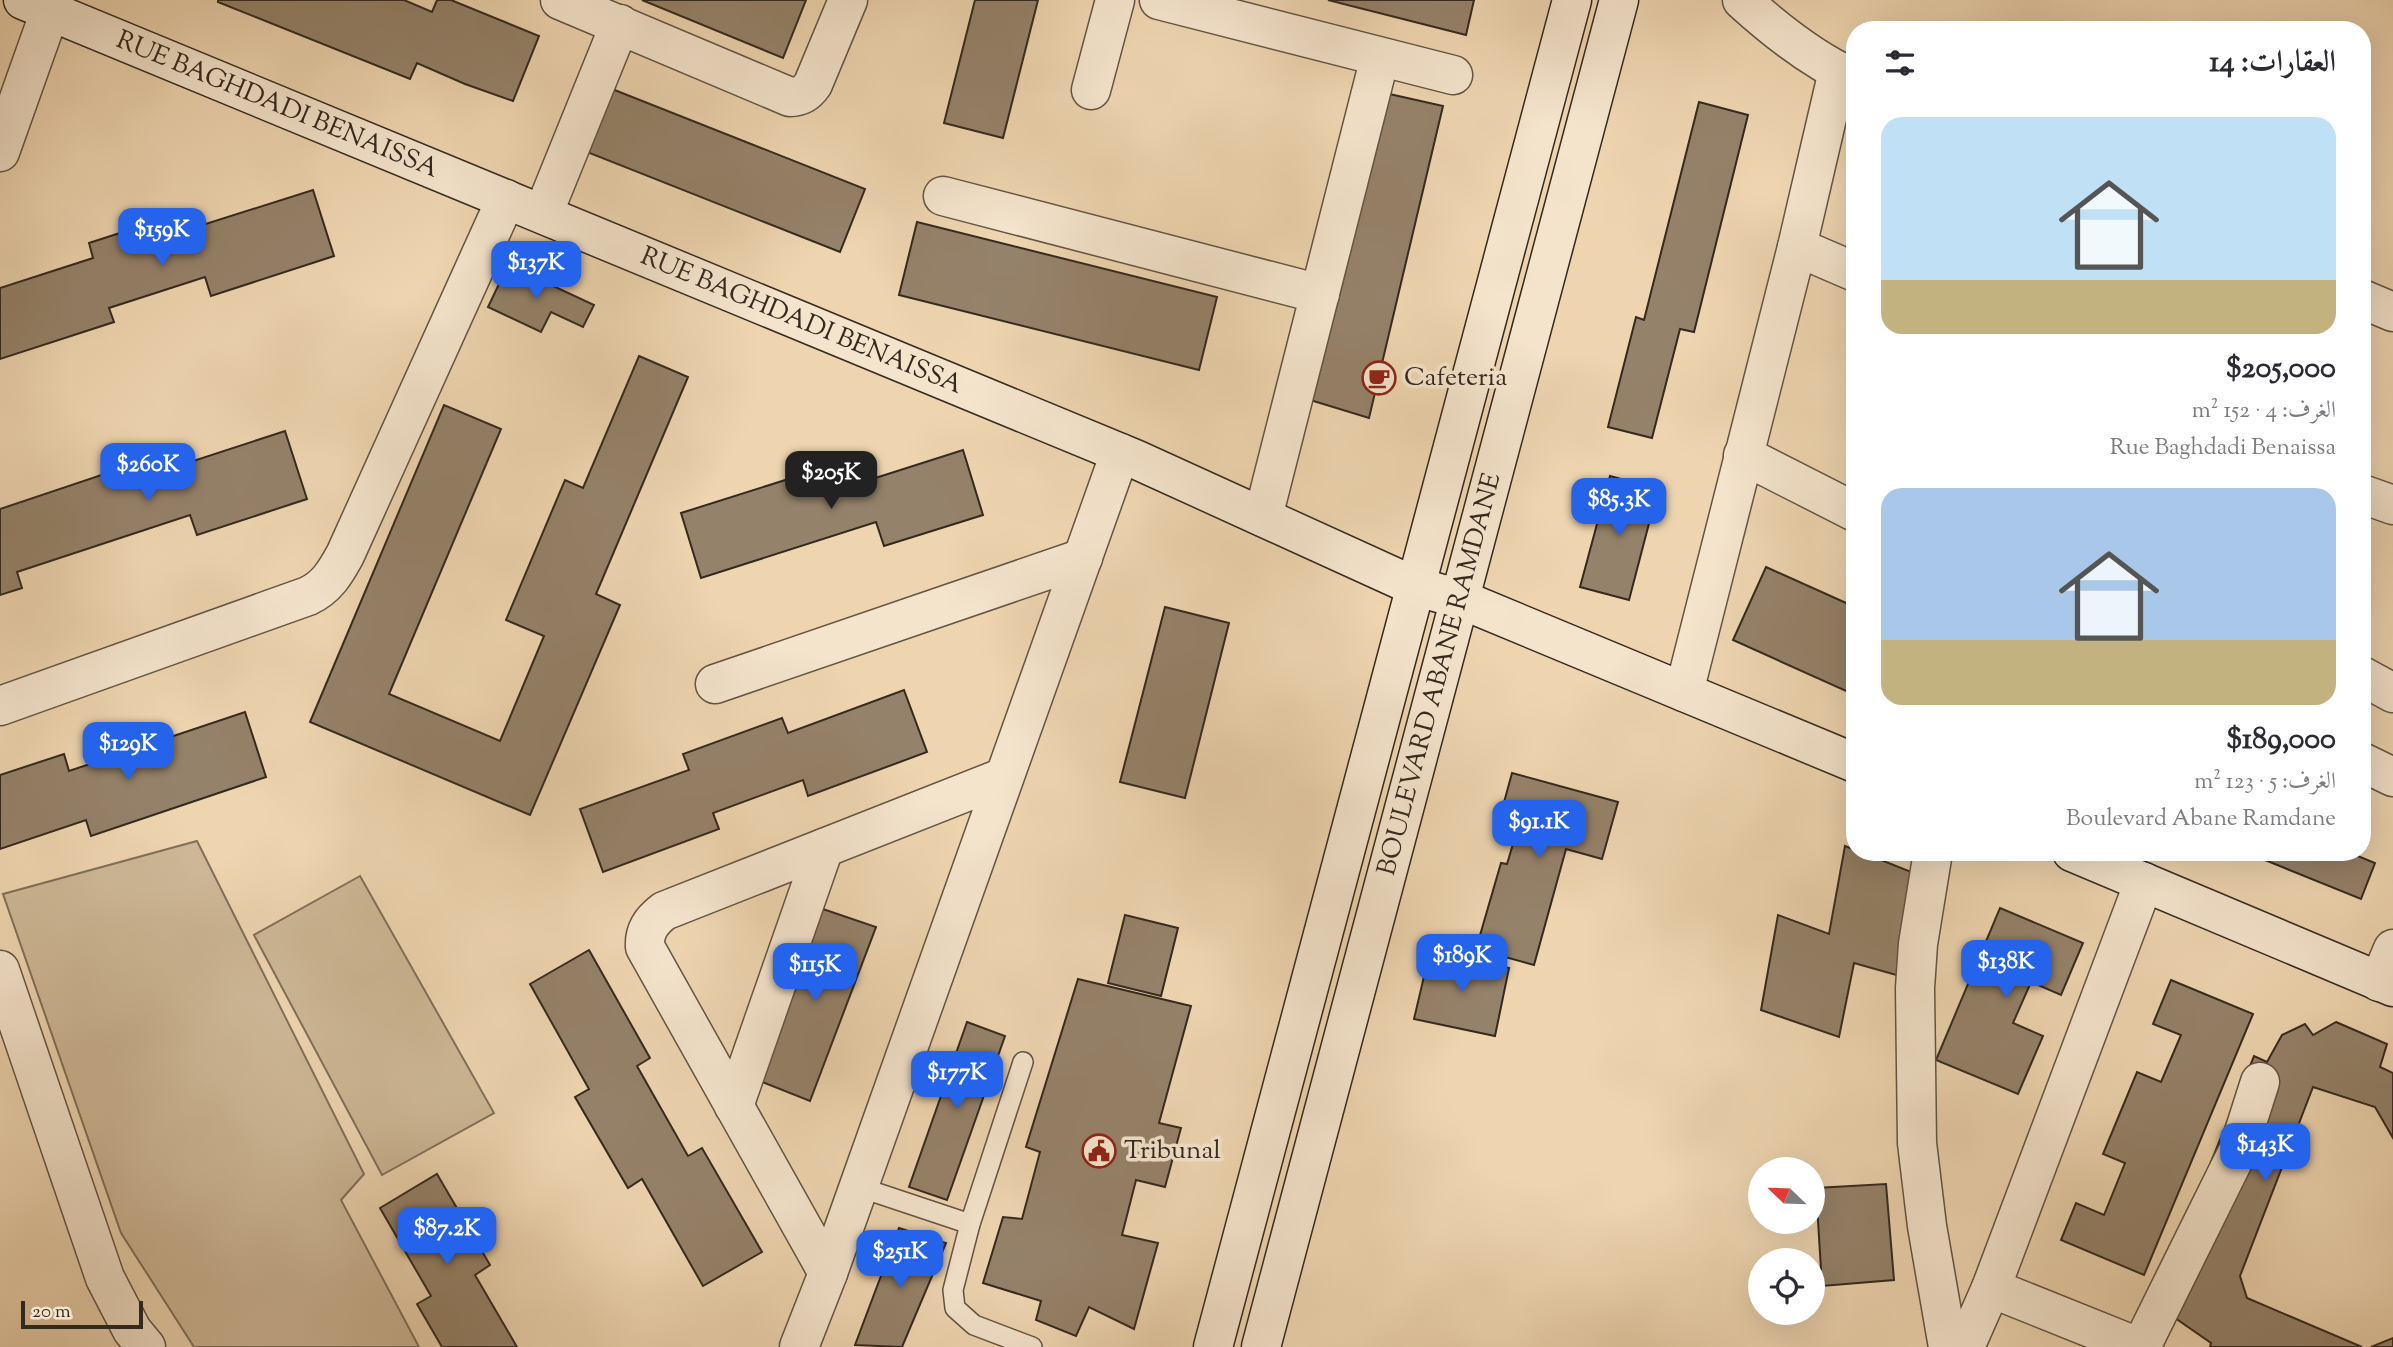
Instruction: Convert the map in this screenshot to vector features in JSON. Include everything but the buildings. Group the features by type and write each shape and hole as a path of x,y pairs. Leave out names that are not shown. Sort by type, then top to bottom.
{"street":[{"path":"560,0 783,96 798,97 813,84 848,0"},
{"path":"1091,90 1115,0"},
{"path":"1159,0 1453,75"},
{"name":"BOULEVARD ABANE RAMDANE","path":"1213,1347 1572,0"},
{"name":"BOULEVARD ABANE RAMDANE","path":"1261,1347 1619,0"},
{"path":"1742,0 1769,24 1846,74"},
{"path":"0,152 42,4"},
{"name":"RUE BAGHDADI BENAISSA","path":"42,4 1120,453 1414,586 1460,599 1846,758"},
{"path":"543,214 620,24"},
{"path":"1263,517 1380,57"},
{"path":"1684,692 1797,247 1846,78"},
{"path":"943,196 1320,294"},
{"path":"0,706 308,596 331,580 345,555 506,199"},
{"path":"1797,247 1846,268"},
{"path":"2371,303 2393,313"},
{"path":"799,1347 859,1187 1120,453"},
{"path":"1743,454 1846,507"},
{"path":"2371,497 2393,505"},
{"path":"715,684 1083,558"},
{"path":"2371,681 2393,693"},
{"path":"2371,766 2393,777"},
{"path":"828,1273 645,947 648,928 664,911 1004,777"},
{"path":"734,1105 824,848"},
{"path":"1932,861 1918,944 1915,988 1917,1143 1935,1280 1948,1347"},
{"path":"2094,861 2388,973"},
{"path":"1965,1347 1990,1288 2144,882"},
{"path":"0,970 14,1059 105,1278 132,1329 146,1347"},
{"path":"1990,1288 2140,1347 2238,1151 2260,1082"}],"lane":[{"path":"1023,1062 970,1224 953,1290 955,1308 974,1325 1032,1347"},
{"path":"859,1187 970,1224"}],"shaded area":[{"path":"197,841 364,1174 341,1200 419,1347 194,1347 121,1233 3,894"},
{"path":"360,876 494,1113 382,1175 254,935"}],"place":[{"name":"Cafeteria","path":"1379,378"},
{"name":"Tribunal","path":"1099,1151"}]}
